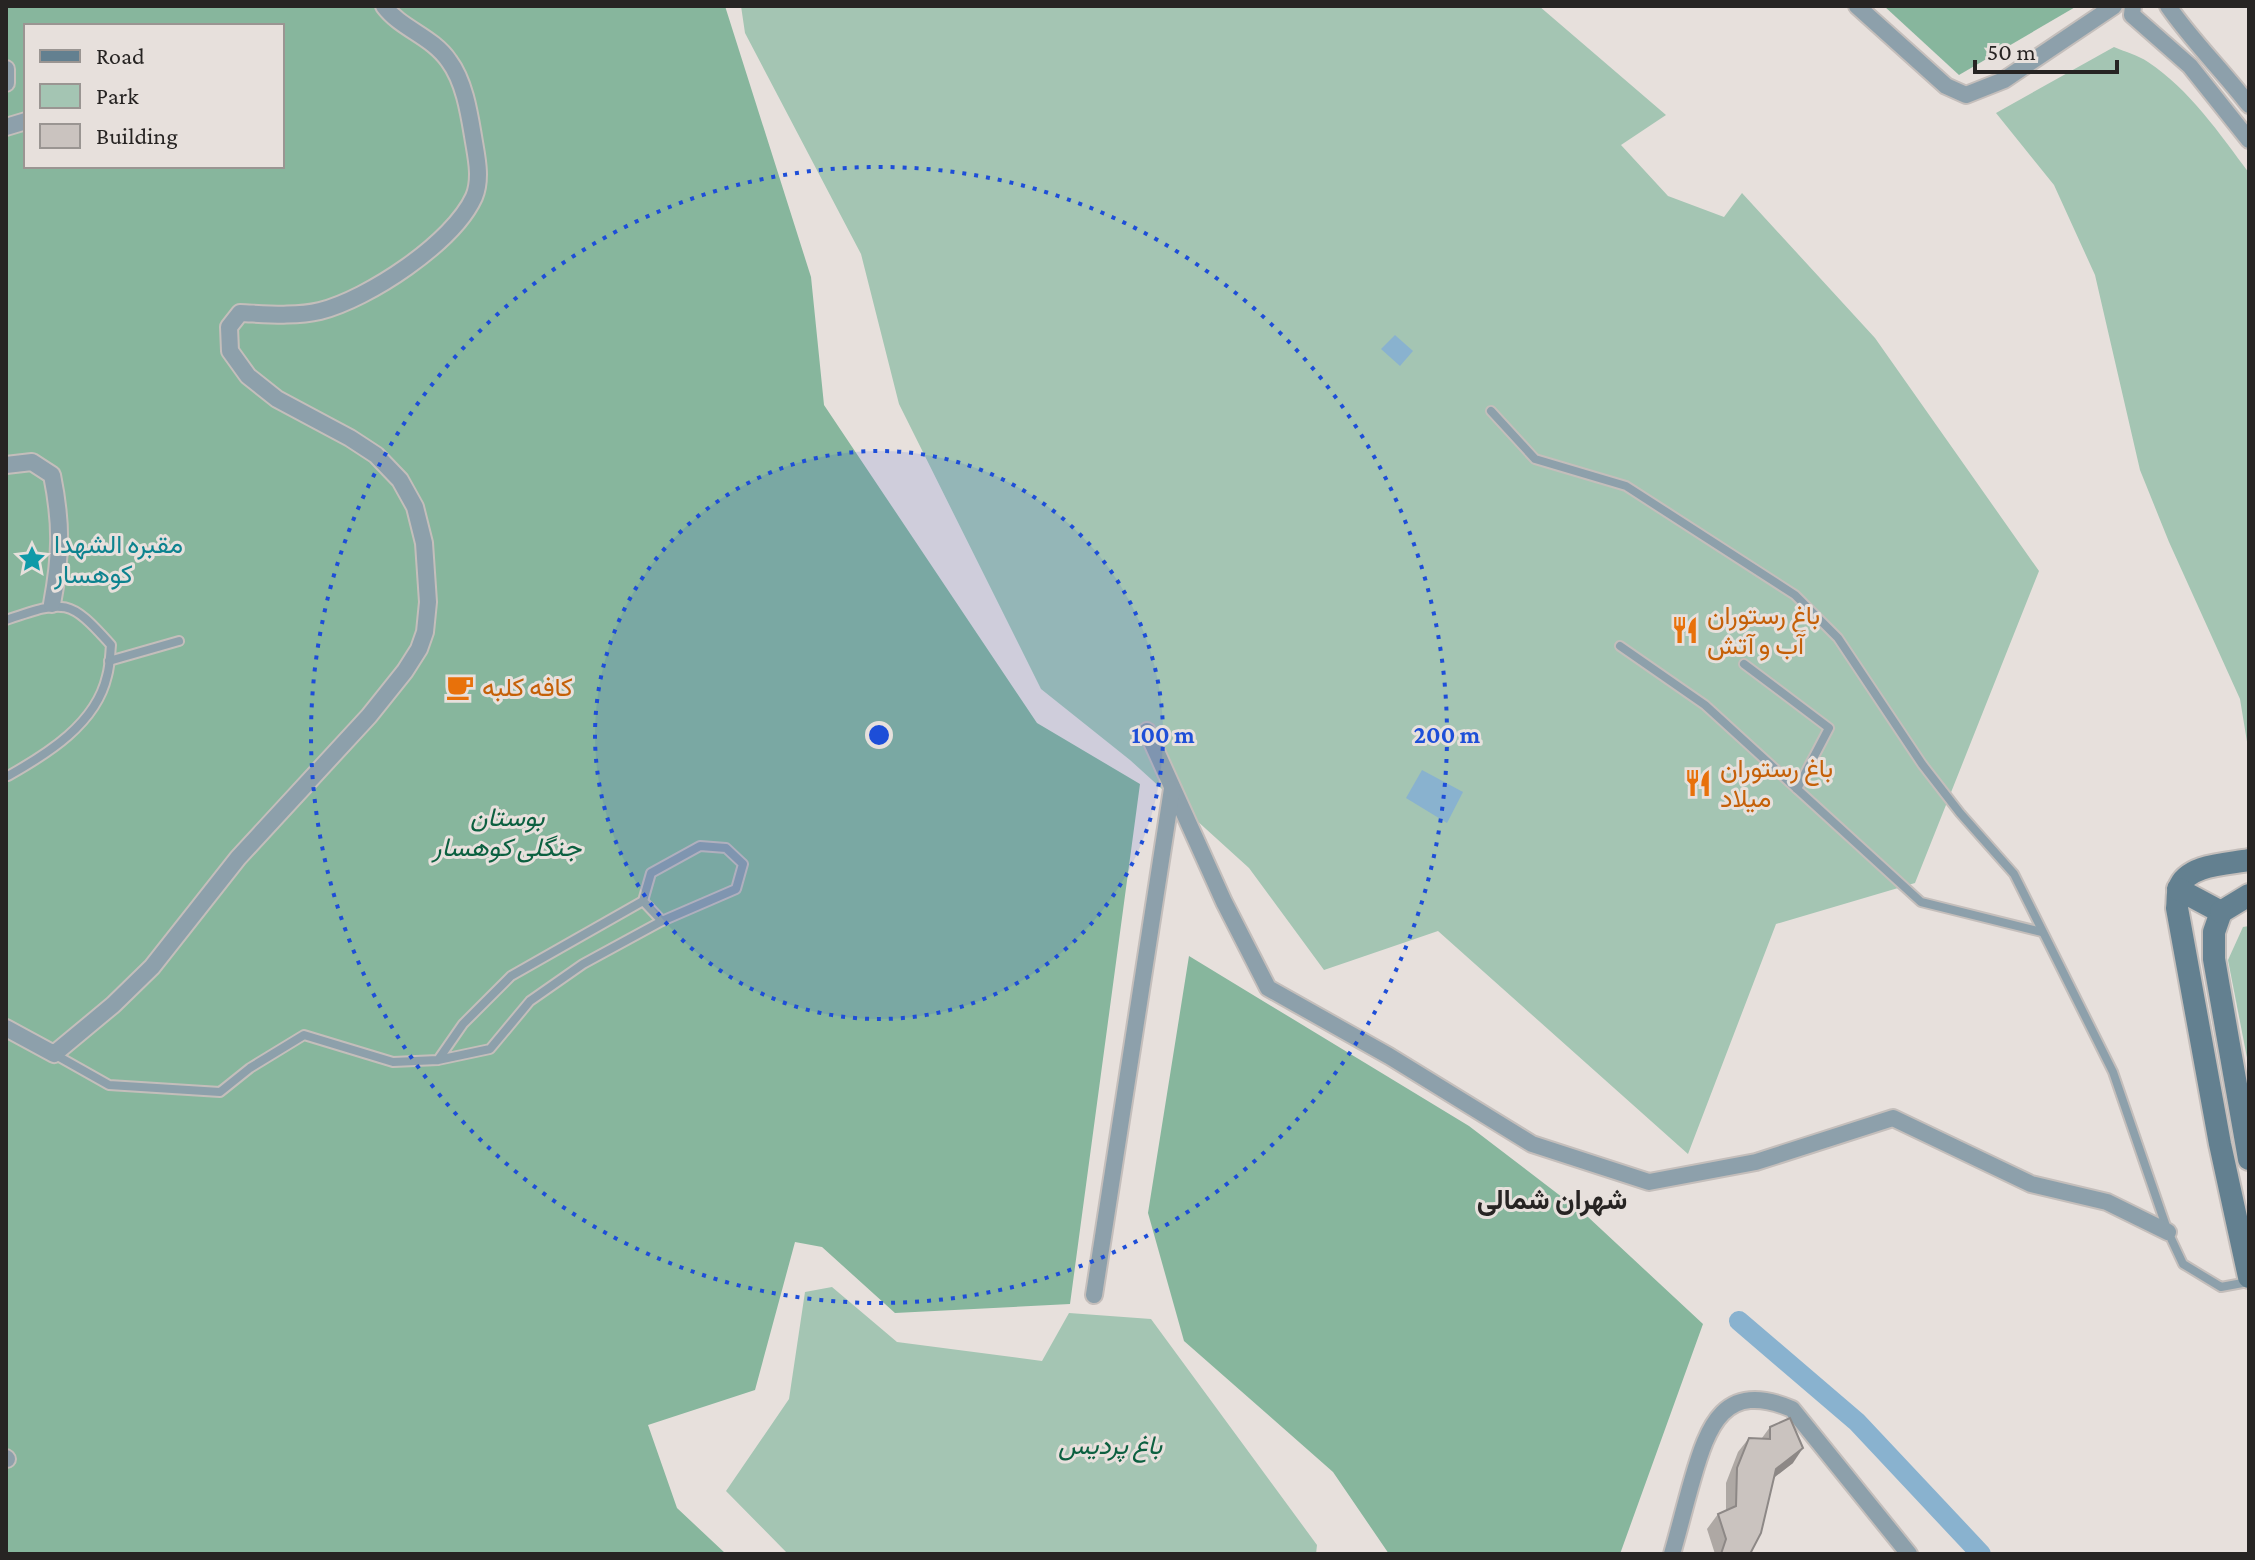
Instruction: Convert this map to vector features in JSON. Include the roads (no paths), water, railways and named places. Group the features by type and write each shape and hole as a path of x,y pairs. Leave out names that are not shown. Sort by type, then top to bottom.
{"street":[{"path":"6,1028 54,1054 113,1005 152,967 238,858 369,716 419,649 425,632 428,602 424,543 415,507 400,480 376,455 277,399 248,376 230,351 229,327 240,313 318,312 353,300 430,251 460,221 475,194 478,167 472,129 465,96 449,61 421,34 393,18 384,6"},
{"path":"1857,6 1946,86 1966,95 2004,80 2114,6"},
{"path":"2133,6 2132,15 2190,66 2249,140"},
{"path":"2168,6 2249,105"},
{"path":"6,69 6,83"},
{"path":"6,465 32,462 52,475 60,514 60,562 52,604"},
{"path":"1147,731 1224,902 1268,988 1389,1056 1532,1144 1649,1182 1756,1162 1893,1118 2031,1184 2107,1202 2168,1232"},
{"path":"1094,1295 1172,787"},
{"path":"2249,860 2199,870 2184,879 2178,889 2177,908 2220,1144 2249,1280"},
{"path":"2178,889 2221,912"},
{"path":"2249,895 2221,912 2214,932 2214,959 2249,1159"},
{"path":"1672,1554 1702,1444 1712,1423 1728,1408 1749,1400 1771,1400 1792,1409 1909,1554"}],"lane":[{"path":"1491,411 1535,459 1626,486 1795,595 1838,638 1922,764 2014,874 2113,1072 2168,1232 2183,1264 2221,1287 2249,1280"},
{"path":"6,620 52,604 83,613 111,645 107,678 90,713 48,753 8,776"},
{"path":"109,661 179,641"},
{"path":"1620,646 1705,705 1921,902 2042,932"},
{"path":"1744,664 1829,728 1797,789"},
{"path":"54,1054 109,1085 220,1092 250,1068 304,1035 393,1062 438,1060 490,1049 530,1001 583,964 662,921 736,889 743,864 726,848 700,846 651,873 643,901 511,976 463,1024 438,1060"},
{"path":"643,901 662,921"}],"water":[{"path":"1395,335 1413,351 1400,366 1381,349"},
{"path":"1422,770 1463,792 1447,823 1406,798"}],"waterway":[{"path":"1739,1321 1857,1422 1981,1554"}],"place":[{"name":"مقبره الشهدا کوهسار","path":"32,559"},
{"name":"باغ رستوران آب و آتش","path":"1685,630"},
{"name":"کافه کلبه","path":"460,687"},
{"name":"باغ رستوران میلاد","path":"1698,783"}],"district":[{"name":"شهران شمالی","path":"1552,1199"}],"park label":[{"name":"بوستان جنگلی کوهسار","path":"507,832"},
{"name":"باغ پردیس","path":"1110,1445"}]}
